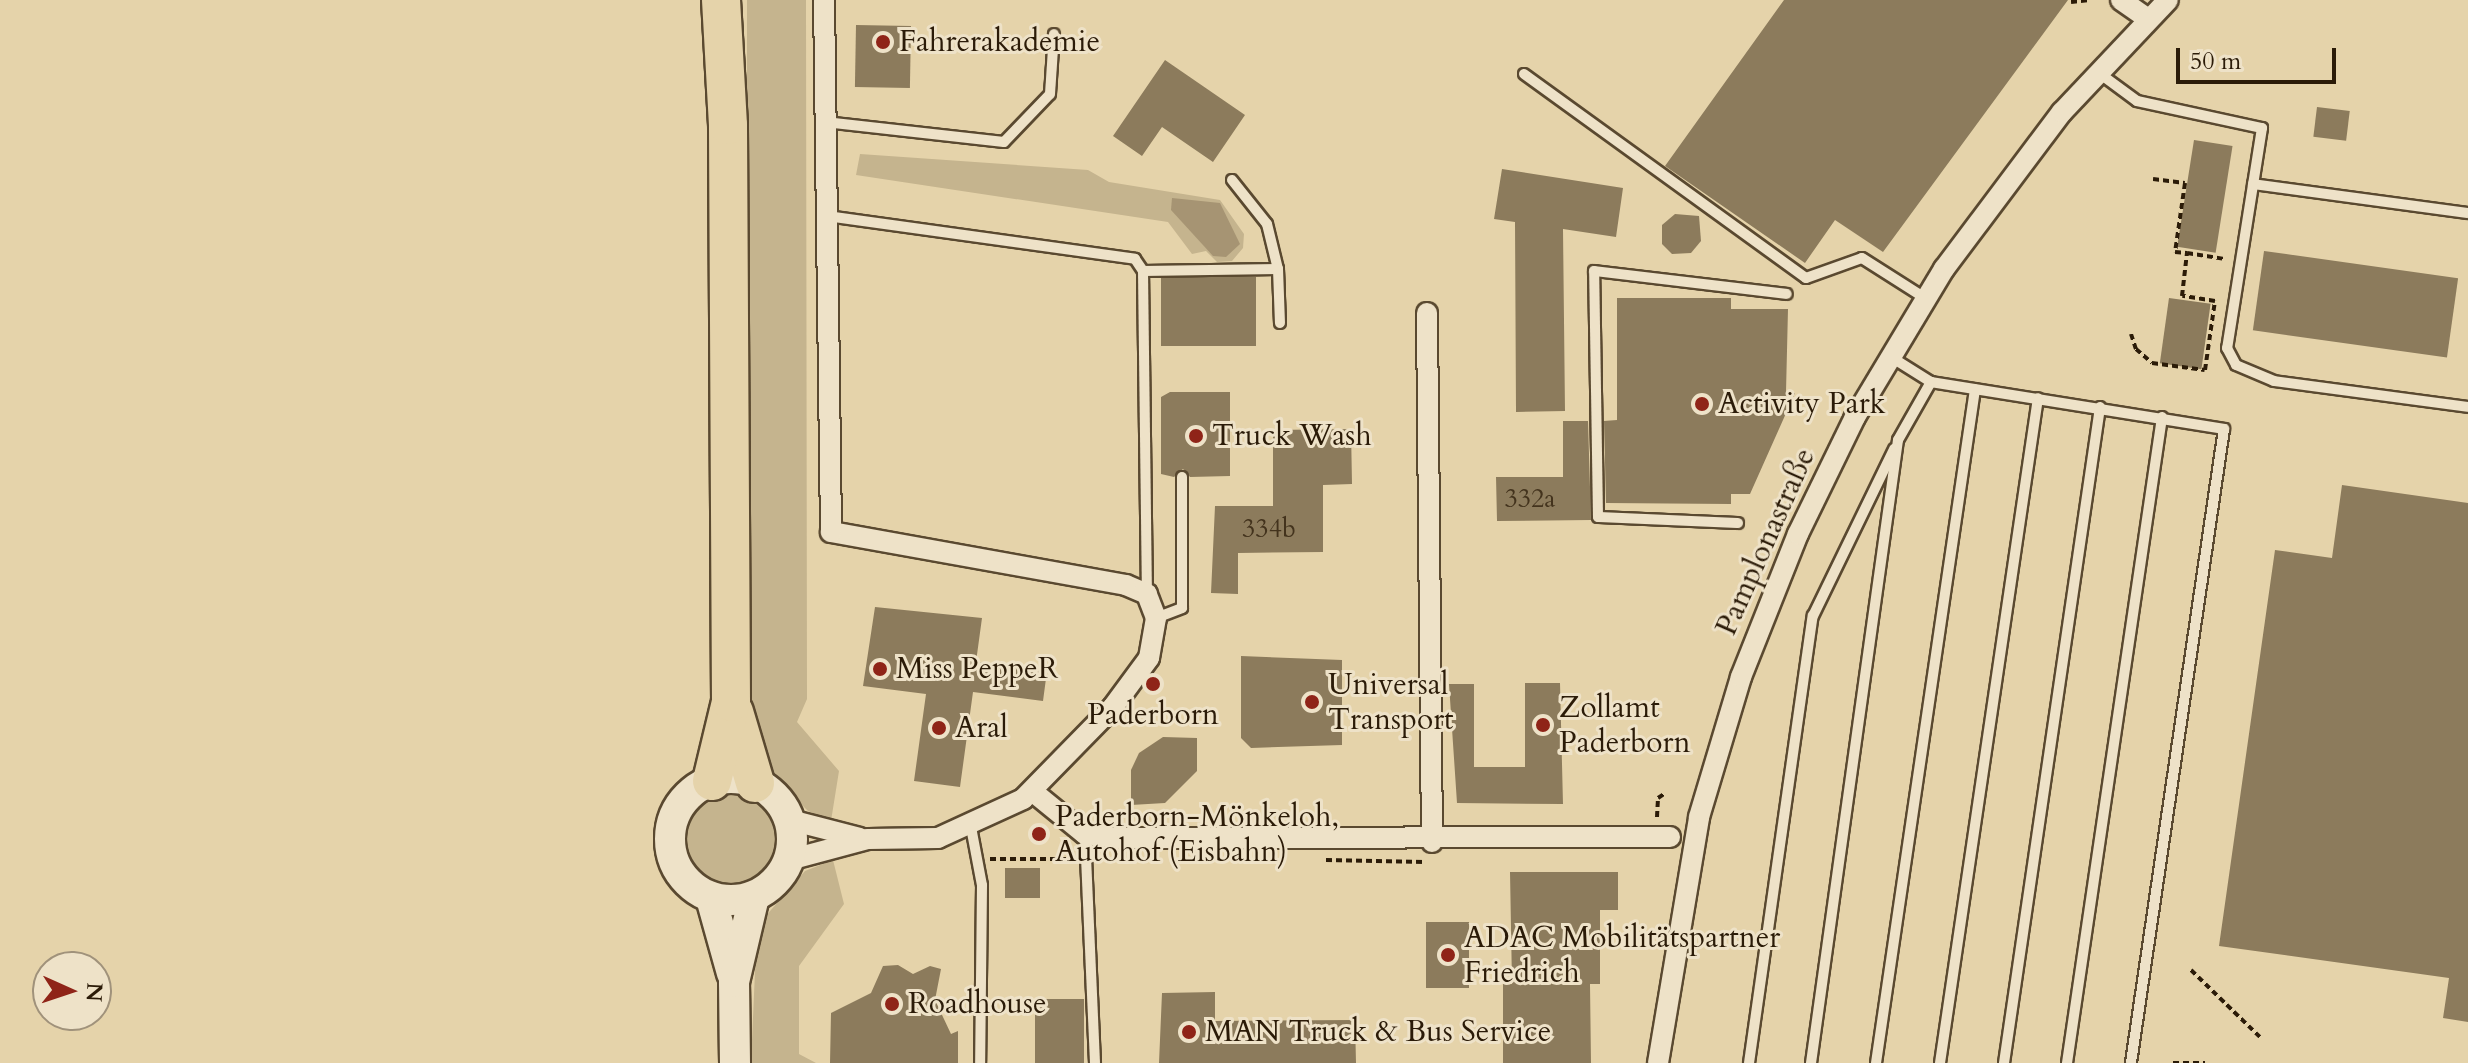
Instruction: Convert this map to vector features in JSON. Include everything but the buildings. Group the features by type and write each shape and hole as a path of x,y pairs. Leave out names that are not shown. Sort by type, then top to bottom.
{"highway":[{"path":"712,781 731,702 728,125 721,0"},
{"path":"728,125 736,0"},
{"path":"731,702 755,783"}],"main road":[{"path":"734,982 711,898 681,875 670,839 681,803 712,781 755,783 777,798 790,820 789,860 781,875 754,897 734,982 735,1063"},
{"path":"711,898 754,897"}],"street":[{"path":"789,860 868,839 938,838 971,827 1032,791 1113,707 1149,658 1156,618 1147,594 831,532 823,122 824,0"},
{"path":"2121,0 2148,19"},
{"name":"Pamplonastraße","path":"1658,1063 1692,844 1741,677 1798,534 1889,356 1925,298 1991,203 2099,73 2168,0"},
{"path":"1427,313 1432,842"},
{"path":"1032,791 1085,834 1432,842 1670,837"},
{"path":"790,820 868,839"}],"lane":[{"path":"823,122 1004,142 1050,94 1054,34"},
{"path":"2099,73 2137,101 2262,128 2227,348 2252,375 2468,407"},
{"path":"1524,74 1806,278 1862,258 1925,298"},
{"path":"1232,180 1267,224 1278,269 1280,323"},
{"path":"2253,184 2468,213"},
{"path":"827,216 1135,259 1143,271 1147,594"},
{"path":"1143,271 1278,269"},
{"path":"1738,523 1598,517 1594,271 1787,294"},
{"path":"1889,356 1931,382 2224,429 2131,1063"},
{"path":"1749,1063 1813,616 1898,440 1931,382"},
{"path":"1876,1063 1975,389"},
{"path":"1940,1063 2038,398"},
{"path":"2004,1063 2100,407"},
{"path":"2067,1063 2162,417"},
{"path":"1811,1063 1898,440"},
{"path":"1156,618 1182,608 1182,477"},
{"path":"971,827 982,885 980,1063"},
{"path":"1085,834 1095,1063"}],"path":[{"path":"2071,2 2090,0"},
{"path":"2153,179 2185,183 2175,252 2241,262"},
{"path":"2131,334 2136,349 2152,363 2205,370 2215,301 2182,296 2187,253"},
{"path":"1658,798 1664,794"},
{"path":"2191,970 2260,1037"},
{"path":"2173,1063 2205,1063"}],"shaded area":[{"path":"747,0 806,0 807,699 797,722 839,771 831,821 808,811 774,777 754,744 747,673"},
{"path":"860,154 1088,170 1109,182 1220,200 1244,234 1243,248 1232,261 1217,262 1206,251 1192,254 1168,222 856,175"},
{"path":"1172,198 1220,203 1240,244 1226,257 1213,256 1171,210"},
{"path":"731,792 749,796 765,806 775,822 779,840 775,858 765,874 749,884 731,888 713,884 697,874 687,858 683,840 687,822 697,806 713,796"},
{"path":"833,860 844,904 799,966 799,1054 816,1063 751,1063 757,926 805,871"}],"place":[{"name":"Fahrerakademie","path":"883,42"},
{"name":"Activity Park","path":"1702,404"},
{"name":"Truck Wash","path":"1196,436"},
{"name":"Miss PeppeR","path":"880,669"},
{"name":"Paderborn","path":"1153,684"},
{"name":"Universal Transport","path":"1312,702"},
{"name":"Zollamt Paderborn","path":"1543,725"},
{"name":"Aral","path":"939,728"},
{"name":"Paderborn-Mönkeloh, Autohof (Eisbahn)","path":"1039,834"},
{"name":"ADAC Mobilitätspartner Friedrich","path":"1448,955"},
{"name":"Roadhouse","path":"892,1004"},
{"name":"MAN Truck & Bus Service","path":"1189,1032"}]}
